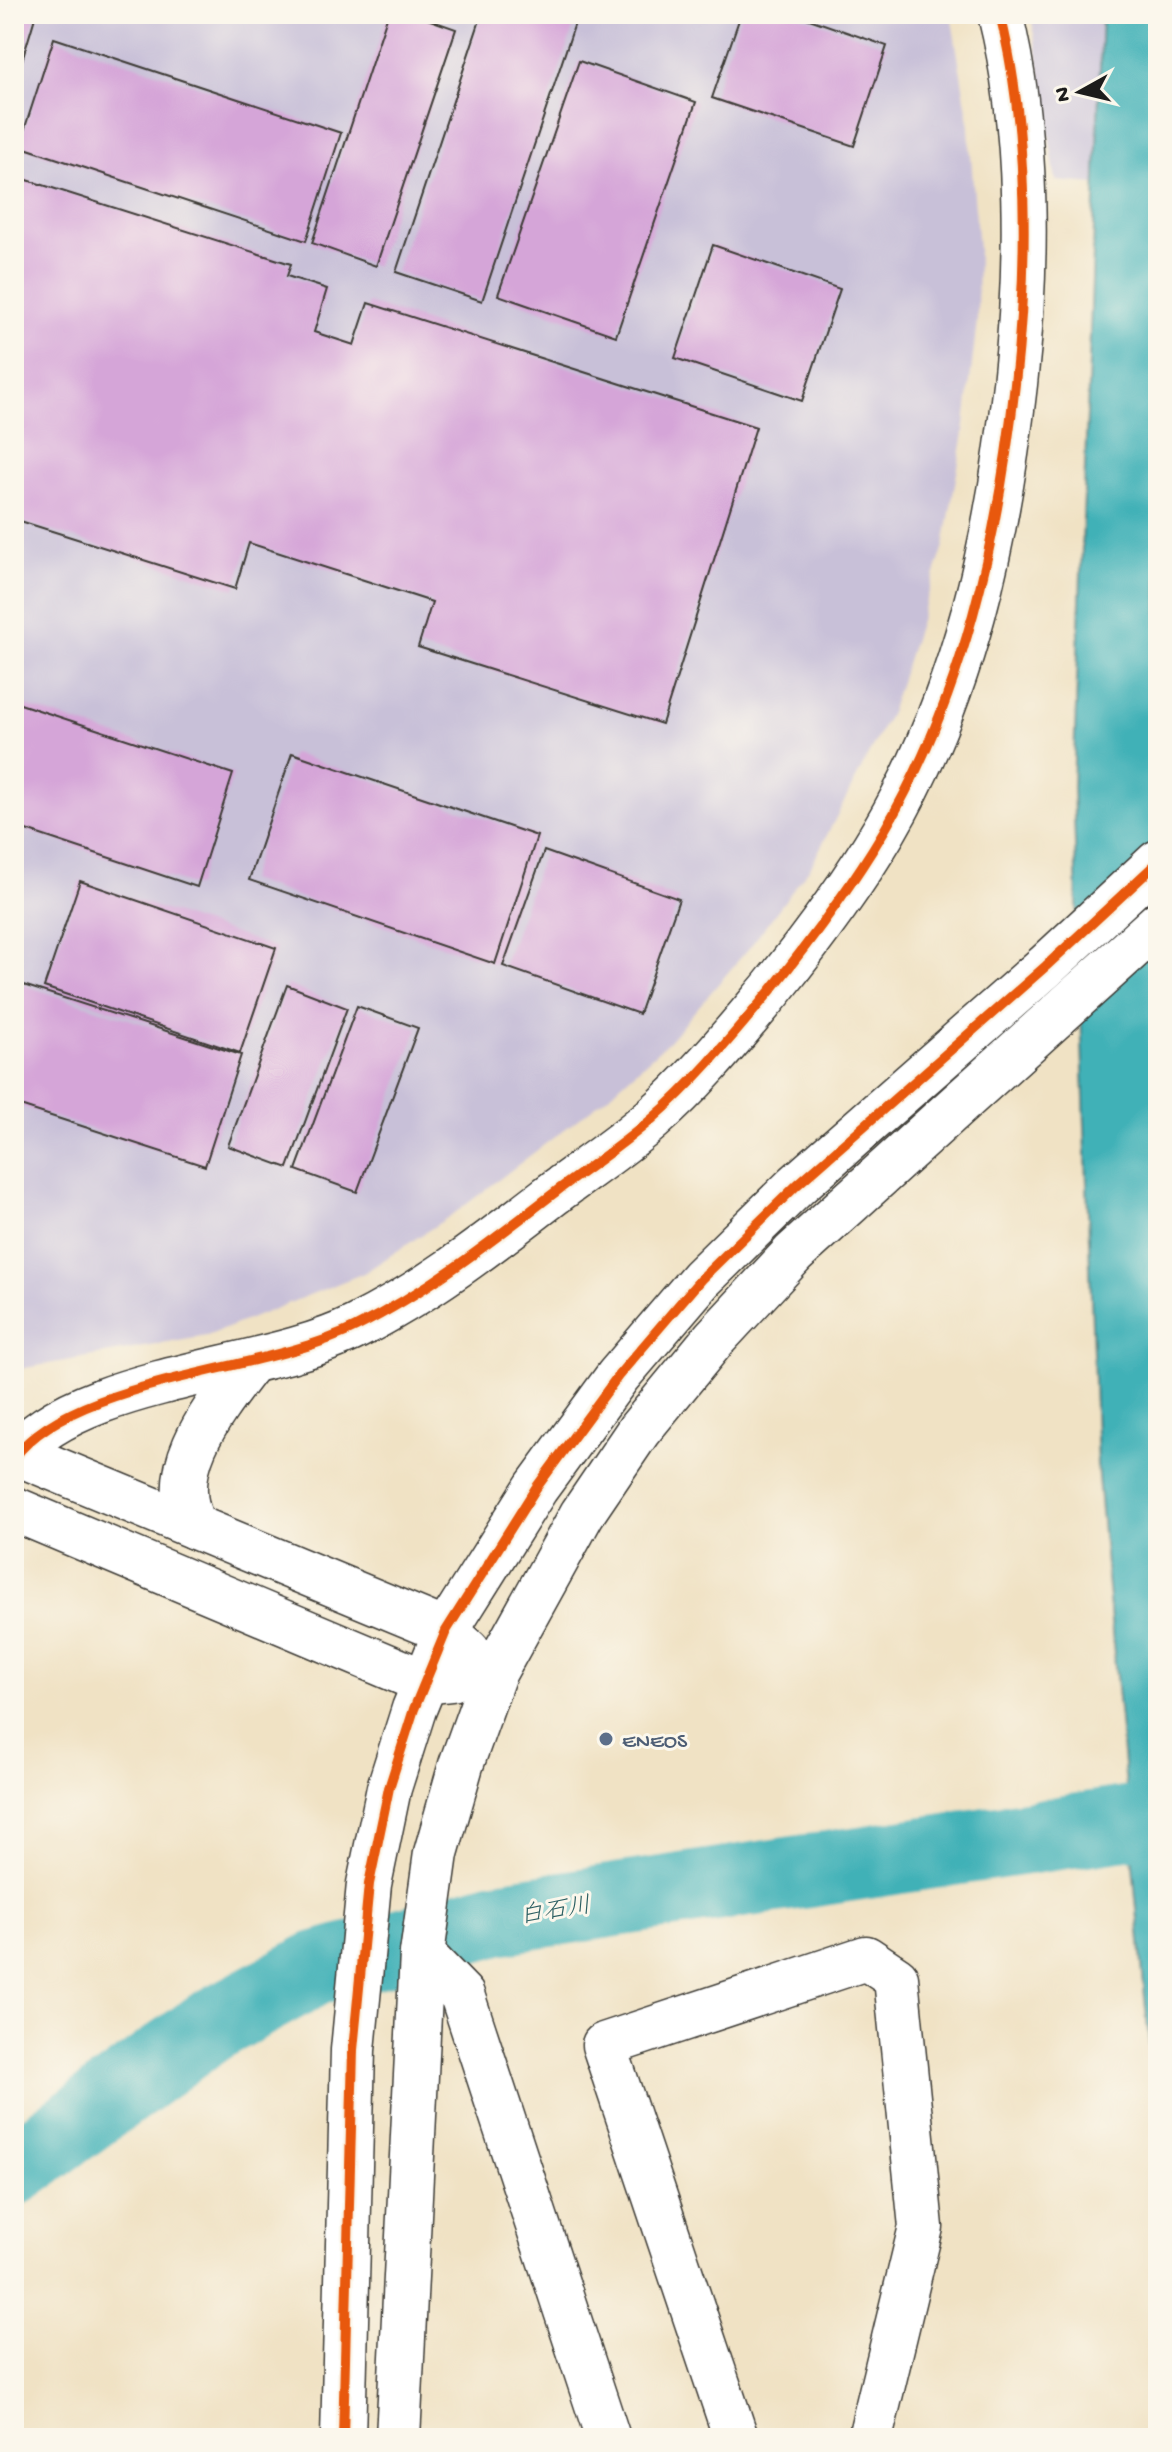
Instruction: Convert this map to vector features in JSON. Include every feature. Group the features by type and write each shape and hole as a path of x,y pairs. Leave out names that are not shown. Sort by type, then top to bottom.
{"street":[{"path":"15,1454 62,1418 111,1396 250,1362 351,1330 444,1278 653,1118 738,1029 818,932 886,829 942,712 978,600 1005,472 1020,337 1024,193 1000,14"},
{"path":"343,2438 357,1980 369,1884 389,1788 446,1631 536,1488 618,1376 701,1279 797,1185 1046,966 1158,862"},
{"path":"398,2438 422,1954 436,1853 461,1765 494,1673 582,1514 639,1430 714,1339 794,1253 1158,924"},
{"path":"195,1527 183,1496 188,1465 212,1412 250,1362"},
{"path":"15,1454 446,1631 494,1673"},
{"path":"14,1509 425,1682 494,1673"},
{"path":"422,1954 462,1995 608,2438"},
{"path":"736,2438 604,2045 866,1958 896,1978 921,2227 870,2438"}],"shaded area":[{"path":"14,14 951,14 968,116 978,249 977,321 964,433 944,546 890,713 811,866 749,948 669,1041 608,1096 459,1210 364,1273 207,1336 14,1370"},
{"path":"1031,14 1101,14 1096,184 1056,181"}],"water":[{"path":"1102,14 1158,14 1158,2142 1097,1466 1073,787"}],"building":[{"path":"14,14 36,14 15,84 14,84"},
{"path":"388,14 413,14 456,29 376,266 312,243"},
{"path":"482,14 578,14 482,301 396,272"},
{"path":"741,14 795,14 887,46 854,146 712,98"},
{"path":"54,38 341,133 306,241 19,146"},
{"path":"579,61 696,102 616,336 498,295"},
{"path":"21,178 291,264 287,276 327,289 314,332 354,345 368,303 756,427 662,724 418,647 432,602 249,543 235,589 14,519 14,199"},
{"path":"713,245 840,289 802,401 675,358"},
{"path":"14,702 233,774 197,887 14,826"},
{"path":"292,753 537,836 495,964 249,880"},
{"path":"544,851 679,899 639,1014 503,966"},
{"path":"80,881 276,948 240,1053 44,987"},
{"path":"14,982 241,1055 205,1166 14,1104"},
{"path":"287,985 347,1008 288,1168 228,1146"},
{"path":"357,1006 418,1028 357,1192 296,1170"}],"waterway":[{"name":"白石川","path":"14,2169 209,2027 317,1968 497,1918 1158,1818"}],"cycle path":[{"path":"14,1458 42,1431 79,1410 173,1379 318,1343 383,1313 435,1281 641,1129 668,1105 771,990 845,892 884,831 936,725 973,614 999,500 1015,384 1024,245 1021,150 1010,58 1000,14"},
{"path":"343,2438 353,2050 369,1884 389,1788 414,1709 446,1631 536,1488 618,1376 701,1279 797,1185 1046,966 1158,862"}],"place":[{"name":"ENEOS","path":"606,1739"}]}
